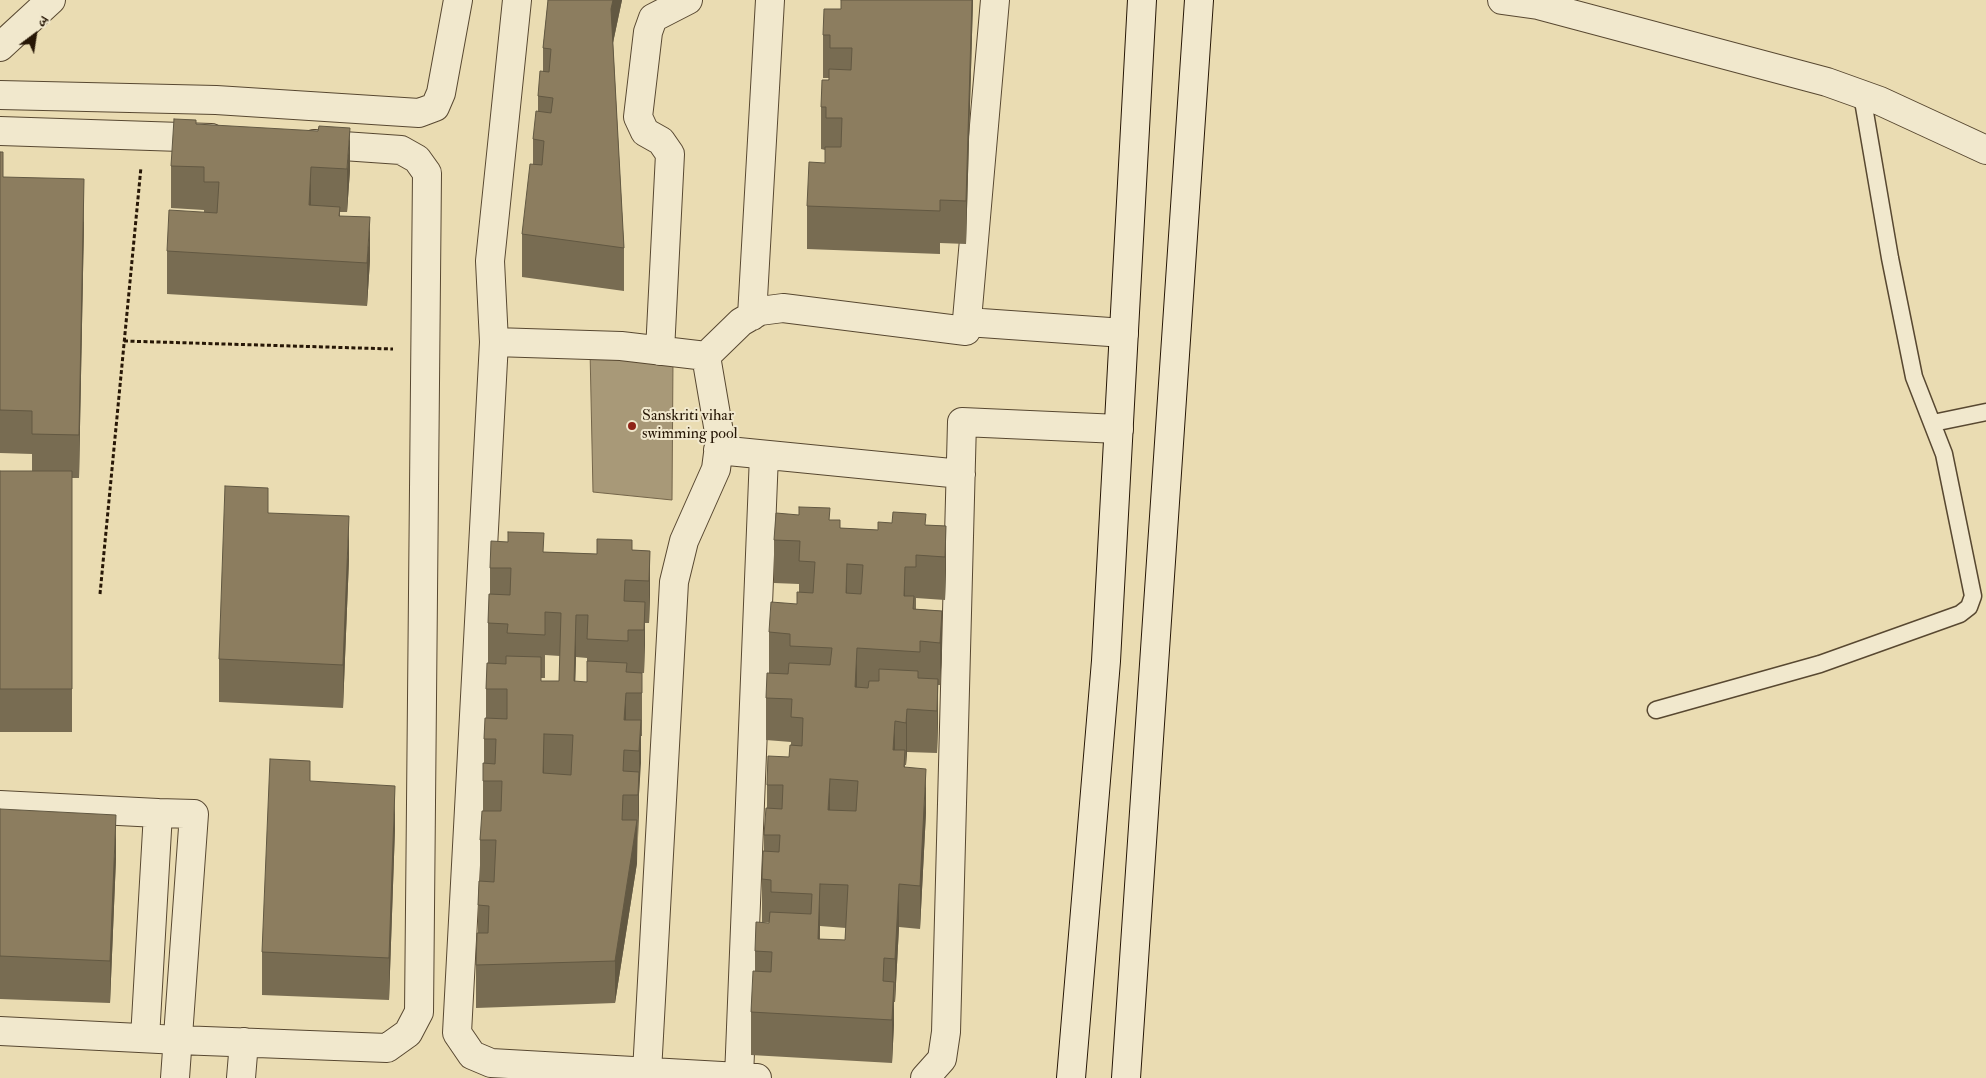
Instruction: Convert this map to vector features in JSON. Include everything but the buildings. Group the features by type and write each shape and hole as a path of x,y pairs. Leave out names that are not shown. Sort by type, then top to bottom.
{"street":[{"path":"0,47 51,0"},
{"path":"0,95 216,100 419,113 435,107 441,93 458,0"},
{"path":"517,0 490,261 494,342 457,1033 472,1055 491,1063 748,1078 764,455"},
{"path":"660,351 670,154 661,141 645,132 638,117 648,32 653,18 688,0"},
{"path":"752,316 770,0"},
{"path":"706,356 740,322 760,311 783,308 966,331 995,0"},
{"path":"1071,1078 1106,660 1142,0"},
{"path":"1126,1078 1199,0"},
{"path":"1502,0 1548,7 1827,82 1862,95 1986,150"},
{"path":"0,131 144,134 233,140"},
{"path":"0,1030 179,1040 387,1048 408,1033 419,1012 427,173 417,159 401,150 292,143"},
{"path":"967,322 1124,333"},
{"path":"494,342 621,346 706,356"},
{"path":"647,1072 674,582 684,541 716,470 720,438 706,356"},
{"path":"925,1078 942,1059 946,1032 962,422 1119,429"},
{"path":"718,450 961,474"},
{"path":"0,805 194,814 176,1078"},
{"path":"145,1038 158,813"},
{"path":"241,1078 244,1042"}],"lane":[{"path":"1656,710 1820,664 1960,614 1969,607 1973,596 1944,454 1914,378 1890,258 1862,95"},
{"path":"1933,424 1986,412"}],"path":[{"path":"100,594 144,134"},
{"path":"124,341 426,350"}],"shaded area":[{"name":"Sanskriti vihar swimming pool","path":"590,350 673,359 672,500 593,492"}],"place":[{"name":"Sanskriti vihar swimming pool","path":"632,426"}]}
